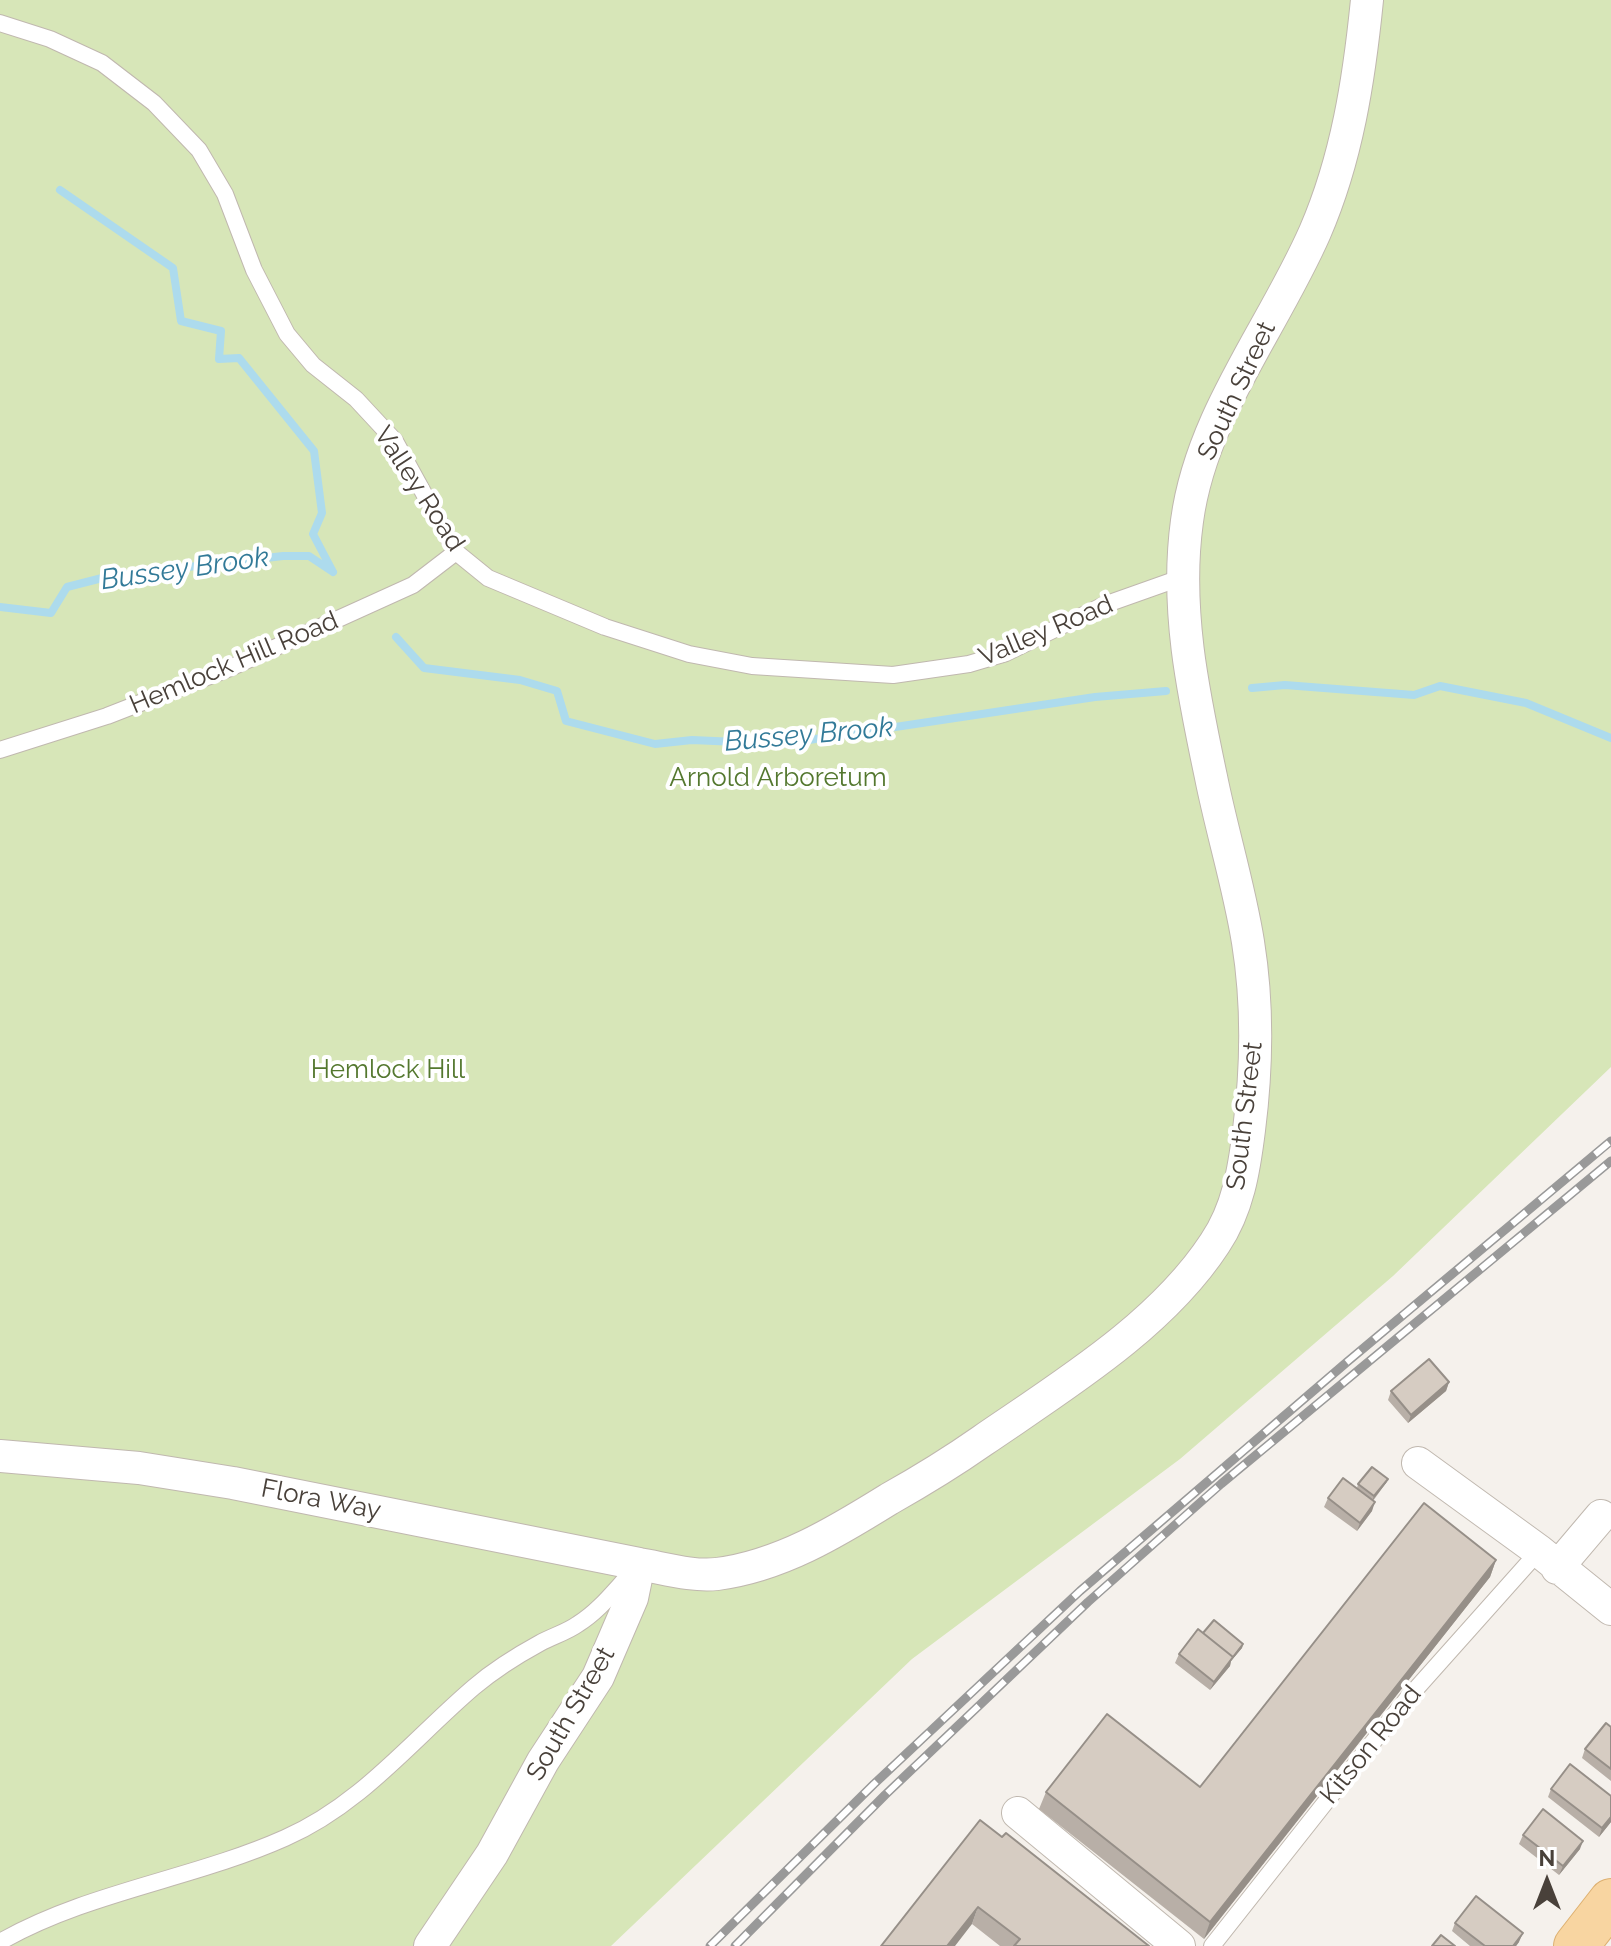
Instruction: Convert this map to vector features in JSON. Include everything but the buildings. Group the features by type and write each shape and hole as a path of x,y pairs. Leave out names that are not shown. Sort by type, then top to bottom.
{"main road":[{"path":"1576,1946 1611,1901"}],"street":[{"name":"South Street","path":"430,1946 492,1854 543,1761 598,1677 632,1598 639,1564 711,1575 740,1570 807,1546 866,1514 956,1459 1101,1358 1191,1275 1216,1243 1241,1184 1253,1085 1256,1016 1248,938 1214,791 1184,629 1183,577 1187,520 1207,446 1230,393 1315,231 1333,186 1350,125 1367,0"},
{"name":"Flora Way","path":"0,1456 139,1468 233,1483 639,1564"},
{"path":"1418,1463 1611,1609"},
{"path":"1548,1560 1601,1516"},
{"path":"1018,1813 1179,1946"}],"lane":[{"name":"Valley Road","path":"0,23 50,39 102,63 154,103 199,150 225,194 254,270 287,334 313,365 356,399 395,441 456,552 488,578 605,627 689,654 752,666 893,675 969,664 1006,653 1104,605 1183,577"},
{"name":"Hemlock Hill Road","path":"0,750 107,716 230,668 413,585 456,552"},
{"name":"Kitson Road","path":"1212,1946 1407,1699 1548,1560"},
{"path":"0,1942 73,1909 232,1860 288,1838 358,1793 476,1686 539,1644 578,1625 600,1607 639,1564"}],"green space":[{"name":"Arnold Arboretum","path":"0,0 1611,0 1611,1067 1393,1276 1180,1459 912,1659 611,1946 0,1946"}],"waterway":[{"path":"60,190 173,268 181,321 221,331 219,359 239,358 314,451 322,513 313,534 333,572"},
{"name":"Bussey Brook","path":"0,607 51,613 67,587 110,576 283,556 309,556 333,572"},
{"name":"Bussey Brook","path":"396,637 424,668 520,680 557,691 566,721 655,744 692,740 782,744 1095,697 1166,691"},
{"name":"Bussey Brook","path":"1252,688 1285,685 1414,695 1440,686 1526,703 1611,738"}],"railway":[{"path":"710,1946 874,1784 1080,1591 1611,1141"},
{"path":"735,1946 885,1795 1088,1602 1221,1484 1611,1161"}],"park label":[{"name":"Hemlock Hill","path":"388,1070"}]}
